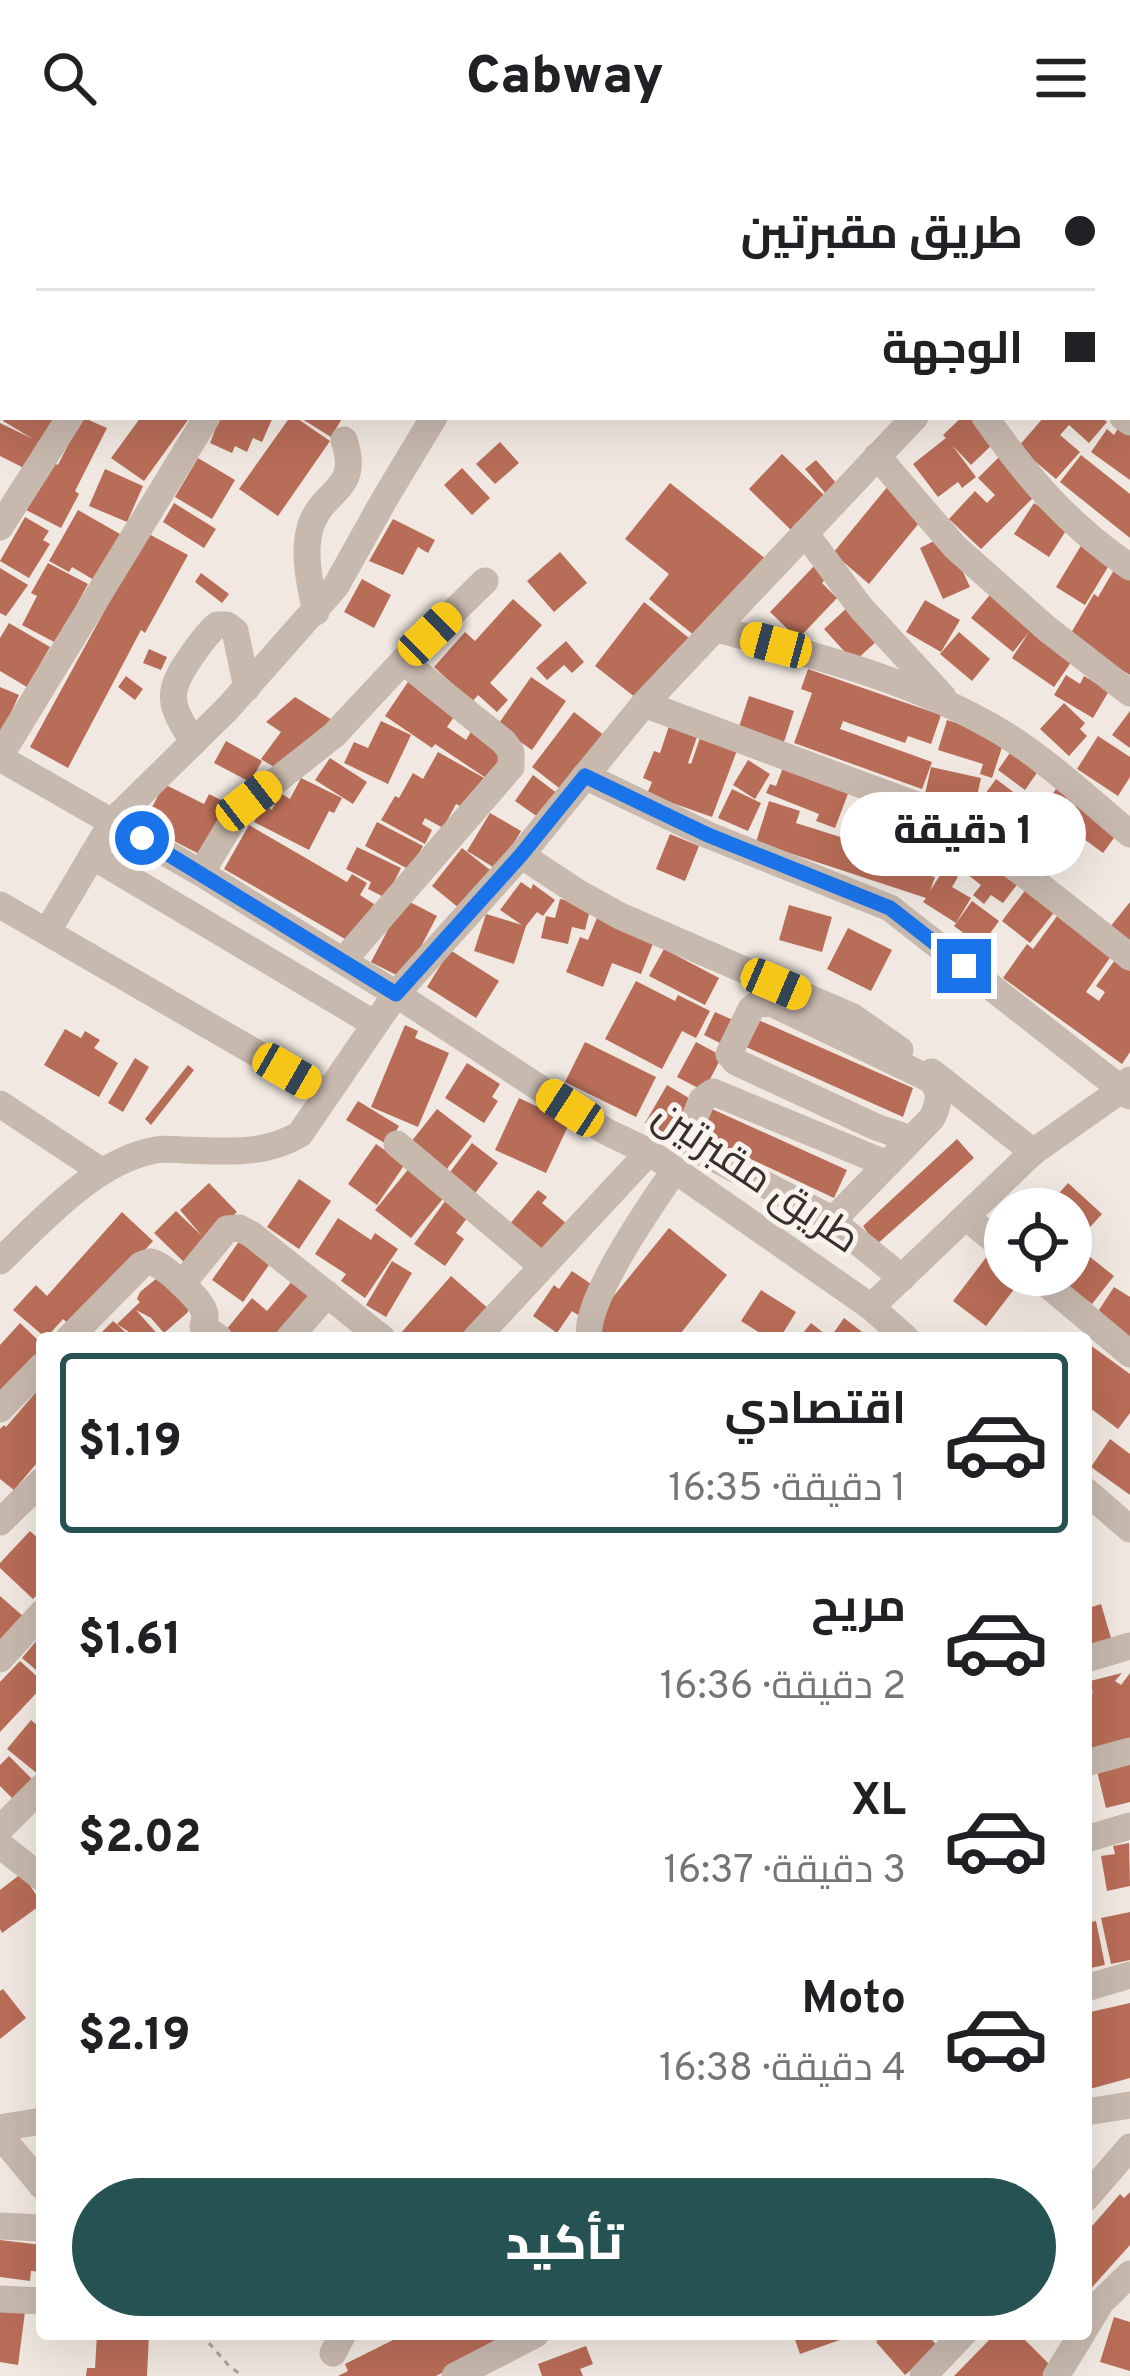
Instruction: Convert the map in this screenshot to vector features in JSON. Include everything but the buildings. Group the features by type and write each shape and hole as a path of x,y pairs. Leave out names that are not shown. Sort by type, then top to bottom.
{"street":[{"path":"0,527 68,420"},
{"path":"0,757 205,420"},
{"path":"47,932 113,821 247,688 336,586 432,420"},
{"path":"0,1262 101,1171 156,1150 253,1151 282,1145 300,1134 396,994 521,855 644,704 912,420"},
{"path":"987,420 1044,495 1104,550 1130,567"},
{"path":"316,612 308,575 310,528 345,479 350,465 344,440"},
{"path":"877,456 955,547 1046,628 1130,693"},
{"path":"805,533 861,608 951,704"},
{"path":"201,873 239,810 334,735 485,581"},
{"path":"194,742 175,710 174,686 217,625 227,625 235,632 247,688"},
{"path":"716,629 835,663 951,704 1004,733 1130,834"},
{"path":"343,961 511,767 511,752 504,742 403,661"},
{"path":"644,704 919,806 960,827 1130,957"},
{"name":"طريق مقبرتين","path":"0,757 201,873 604,1131 649,1152 871,1307 899,1332"},
{"path":"585,776 708,835 890,908 1127,1089 1033,1152 871,1307"},
{"path":"521,855 620,916 853,1017 947,1082 1033,1152"},
{"path":"92,856 375,1024"},
{"path":"0,905 327,1094"},
{"path":"832,1221 932,1118 938,1106 938,1087 771,1003 751,1009 729,1054 736,1062 911,1139"},
{"path":"887,1164 713,1092 705,1096 688,1134 696,1149 832,1221 902,1278"},
{"path":"0,1104 101,1171"},
{"path":"397,1144 541,1265"},
{"path":"481,1332 649,1152"},
{"path":"589,1332 587,1324 619,1255 675,1170"},
{"path":"966,1217 984,1232"},
{"path":"182,1284 226,1228 239,1228 374,1332"},
{"path":"75,1332 141,1265 150,1262 182,1284 202,1306 204,1332"},
{"path":"294,1332 327,1294"},
{"path":"1061,1296 1130,1354"},
{"path":"0,1409 36,1372"},
{"path":"0,1522 36,1487"},
{"path":"0,1659 36,1620"},
{"path":"1092,1657 1130,1646"},
{"path":"1092,1761 1130,1751"},
{"path":"0,1829 36,1793"},
{"path":"1092,1837 1130,1826"},
{"path":"0,1845 36,1873"},
{"path":"1092,1986 1130,1975"},
{"path":"1092,2111 1130,2104"},
{"path":"36,2123 0,2132 36,2178"},
{"path":"1092,2191 1130,2147"},
{"path":"0,2226 36,2228"},
{"path":"1092,2316 1130,2274"},
{"path":"0,2300 36,2301"},
{"path":"455,2376 524,2340"},
{"path":"923,2376 957,2340"},
{"path":"1056,2376 1078,2340"}],"path":[{"path":"207,2340 243,2376"}],"route":[{"path":"142,838 396,994 585,776 708,835 890,908 964,966"}]}
